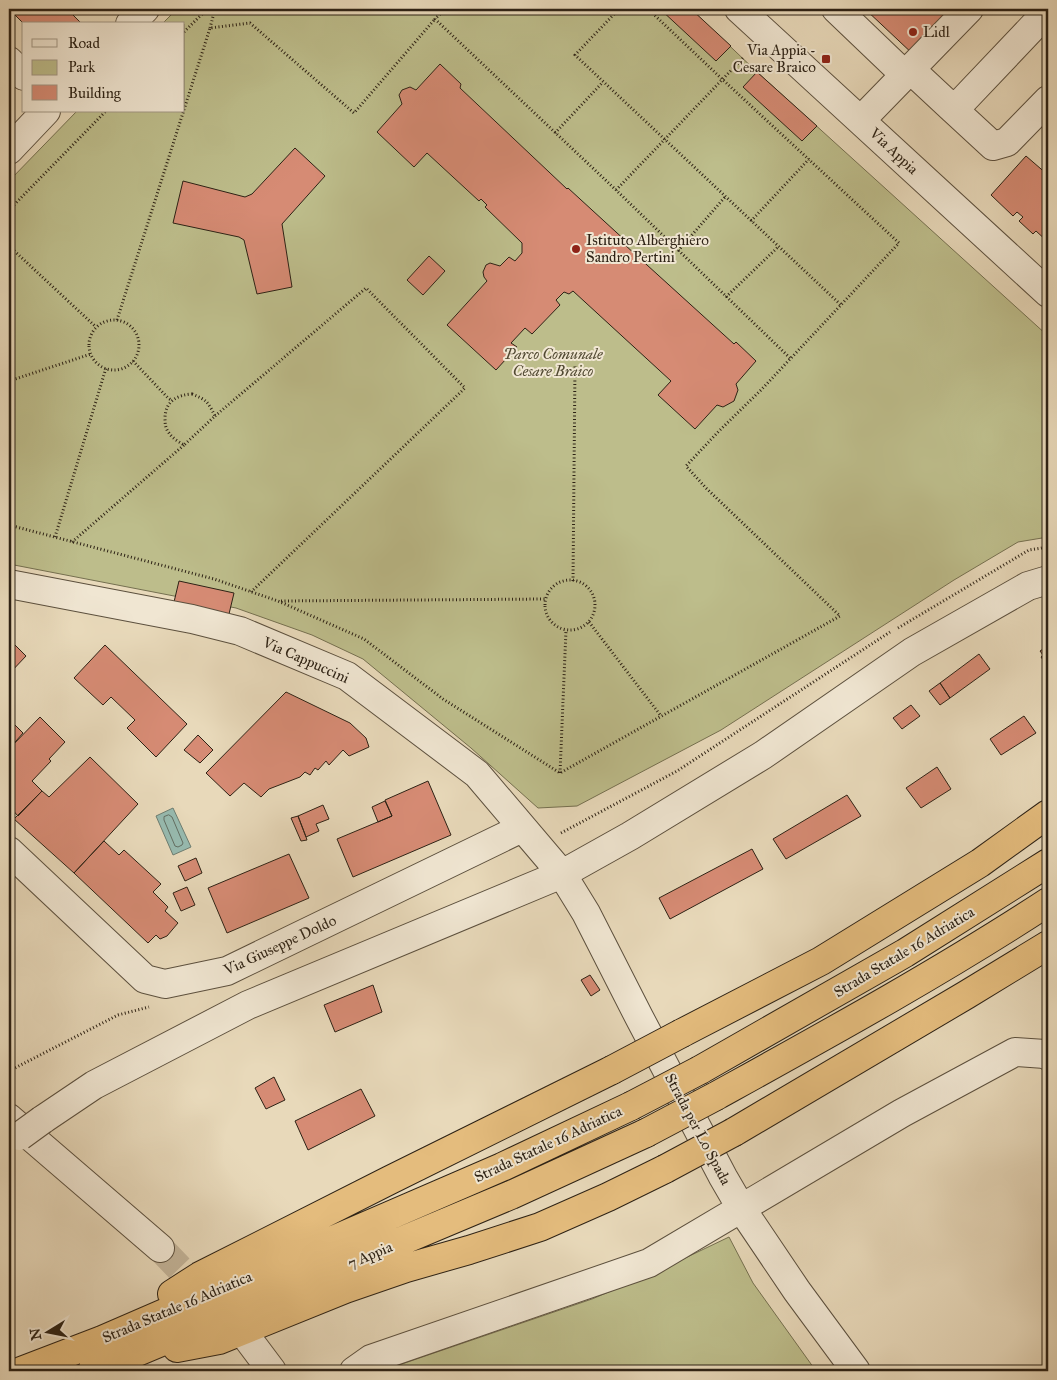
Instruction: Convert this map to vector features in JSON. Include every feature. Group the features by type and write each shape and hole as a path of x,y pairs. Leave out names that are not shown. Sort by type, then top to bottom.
{"highway":[{"path":"103,1357 200,1276 612,1070 821,961 980,863 1048,814"},
{"name":"Strada Statale 16 Adriatica","path":"21,1371 103,1357 631,1106 700,1070 904,954 1048,863"},
{"name":"7 Appia","path":"103,1357 511,1195 646,1133 716,1096 927,977 1048,902"},
{"path":"103,1357 219,1340 344,1289 540,1227 608,1197 734,1132 1048,945"}],"street":[{"path":"132,22 144,9"},
{"name":"Via Appia","path":"739,9 1048,293"},
{"path":"836,9 993,146 1007,142 1048,100"},
{"path":"861,120 969,9"},
{"path":"954,110 1048,11"},
{"path":"9,61 22,74"},
{"path":"9,150 45,112"},
{"path":"12,1132 42,1120 94,1085 248,1005 562,874 630,836 763,755 912,652 1028,586 1048,580"},
{"name":"Via Cappuccini","path":"9,584 192,619 240,631 347,676 477,774 562,874"},
{"name":"Via Giuseppe Doldo","path":"9,851 144,979 165,984 228,971 522,828"},
{"name":"Strada per Lo Spada","path":"562,874 586,912 723,1177 797,1291 856,1371"},
{"path":"354,1371 371,1359 649,1263 902,1113 1015,1052 1045,1054 1048,1056"},
{"path":"12,1132 160,1248"},
{"path":"248,1339 272,1371"}],"path":[{"path":"185,31 207,9"},
{"path":"185,106 215,9"},
{"path":"210,28 250,23 354,113 445,9"},
{"path":"619,9 575,55 841,305"},
{"path":"560,773 840,616 686,466 762,389 899,244 648,9"},
{"path":"435,19 616,190 790,359"},
{"path":"616,190 743,58"},
{"path":"555,133 603,82"},
{"path":"9,210 105,112"},
{"path":"117,320 183,112"},
{"path":"750,221 809,159"},
{"path":"678,250 725,197"},
{"path":"9,246 96,327"},
{"path":"726,297 778,247"},
{"path":"72,542 184,446 215,416 366,288 465,388 251,592"},
{"path":"117,320 125,322 136,332 138,339 137,354 127,366 114,369 106,368 97,362 91,354 90,340 96,327 103,322 117,320"},
{"path":"9,381 91,354"},
{"path":"133,361 171,400"},
{"path":"573,581 575,366"},
{"path":"55,538 106,368"},
{"path":"184,446 172,437 165,424 166,410 171,400 182,395 192,394 205,400 210,405 215,416"},
{"path":"9,525 214,579 278,601 364,639 443,699 560,773"},
{"path":"566,581 573,581 587,587 592,593 594,608 589,622 578,629 566,630 558,627 547,615 545,608 546,599 553,587 566,581"},
{"path":"278,601 546,599"},
{"path":"589,622 661,716"},
{"path":"560,773 566,630"}],"green space":[{"name":"Parco Comunale Cesare Braico","path":"177,9 691,9 757,72 1048,336 1048,537 1018,542 954,580 721,730 577,806 538,808 471,748 363,659 312,635 236,608 9,564 9,181 76,112 185,112 185,22 164,22"},
{"path":"729,1237 753,1283 816,1371 387,1371 396,1366 592,1299 656,1272"}],"water":[{"path":"173,808 191,847 173,855 156,816"}],"building":[{"path":"22,9 67,9 80,22 22,22 15,15"},
{"path":"660,9 691,9 731,46 716,61"},
{"name":"Lidl","path":"865,9 958,9 915,56"},
{"name":"Istituto Alberghiero Sandro Pertini","path":"440,64 461,84 460,88 567,189 628,243 625,245 734,344 736,342 756,361 736,384 738,390 734,401 723,407 717,405 695,429 658,395 671,381 573,291 569,294 564,292 556,300 560,305 532,334 525,328 511,343 517,347 496,370 447,325 487,281 483,272 486,265 490,263 500,266 509,257 515,261 522,253 522,243 485,207 487,205 481,199 479,201 427,153 414,167 377,132 402,104 399,95 402,90 410,87 416,90"},
{"path":"757,72 817,126 802,141 743,87"},
{"path":"295,148 325,176 282,224 292,287 257,294 244,240 239,237 173,223 183,181 245,197 252,194"},
{"path":"1026,156 1048,175 1048,242 1036,231 1033,234 1019,221 1023,217 1017,212 1013,216 991,195"},
{"path":"429,256 445,271 423,295 407,280"},
{"path":"179,581 234,593 229,614 174,602"},
{"path":"9,639 26,656 9,674"},
{"path":"105,645 187,724 156,757 127,728 135,720 111,697 103,705 74,678"},
{"path":"1048,646 1048,667 1041,657 1043,655 1040,651"},
{"path":"979,654 990,669 950,698 940,683"},
{"path":"940,683 950,698 940,705 929,691"},
{"path":"286,692 350,723 366,738 369,747 349,756 343,750 329,765 326,761 318,770 315,768 310,775 305,772 300,777 269,789 261,797 244,783 230,796 206,773"},
{"path":"911,705 920,716 902,729 893,718"},
{"path":"1024,716 1036,733 1001,755 990,739"},
{"path":"40,717 65,742 49,759 51,761 32,781 42,791 18,816 9,806 9,749"},
{"path":"9,719 23,733 9,749"},
{"path":"198,735 213,750 200,763 184,750"},
{"path":"90,757 138,804 74,873 14,819 42,791 49,797"},
{"path":"937,767 951,789 921,808 906,788"},
{"path":"428,781 451,835 353,877 337,839 392,816 385,800"},
{"path":"847,795 861,816 786,859 773,839"},
{"path":"385,801 392,816 378,822 372,807"},
{"path":"323,805 329,819 316,824 319,831 306,837 298,816"},
{"path":"298,816 307,840 301,841 291,818"},
{"path":"104,841 119,855 124,850 161,884 153,892 168,907 165,911 178,923 167,936 160,939 156,935 148,943 74,873"},
{"path":"752,849 763,869 670,919 659,898"},
{"path":"289,854 309,898 227,933 208,888"},
{"path":"196,858 202,873 185,881 178,866"},
{"path":"187,887 195,905 181,911 173,893"},
{"path":"590,975 600,990 591,996 581,980"},
{"path":"373,985 382,1012 335,1032 324,1005"},
{"path":"274,1077 285,1100 266,1109 255,1088"},
{"path":"361,1089 375,1116 308,1150 295,1121"}],"tunnel":[{"path":"160,1248 207,1297"}],"place":[{"name":"Lidl","path":"913,32"},
{"name":"Via Appia - Cesare Braico","path":"826,59"},
{"name":"Istituto Alberghiero Sandro Pertini","path":"576,249"}]}
